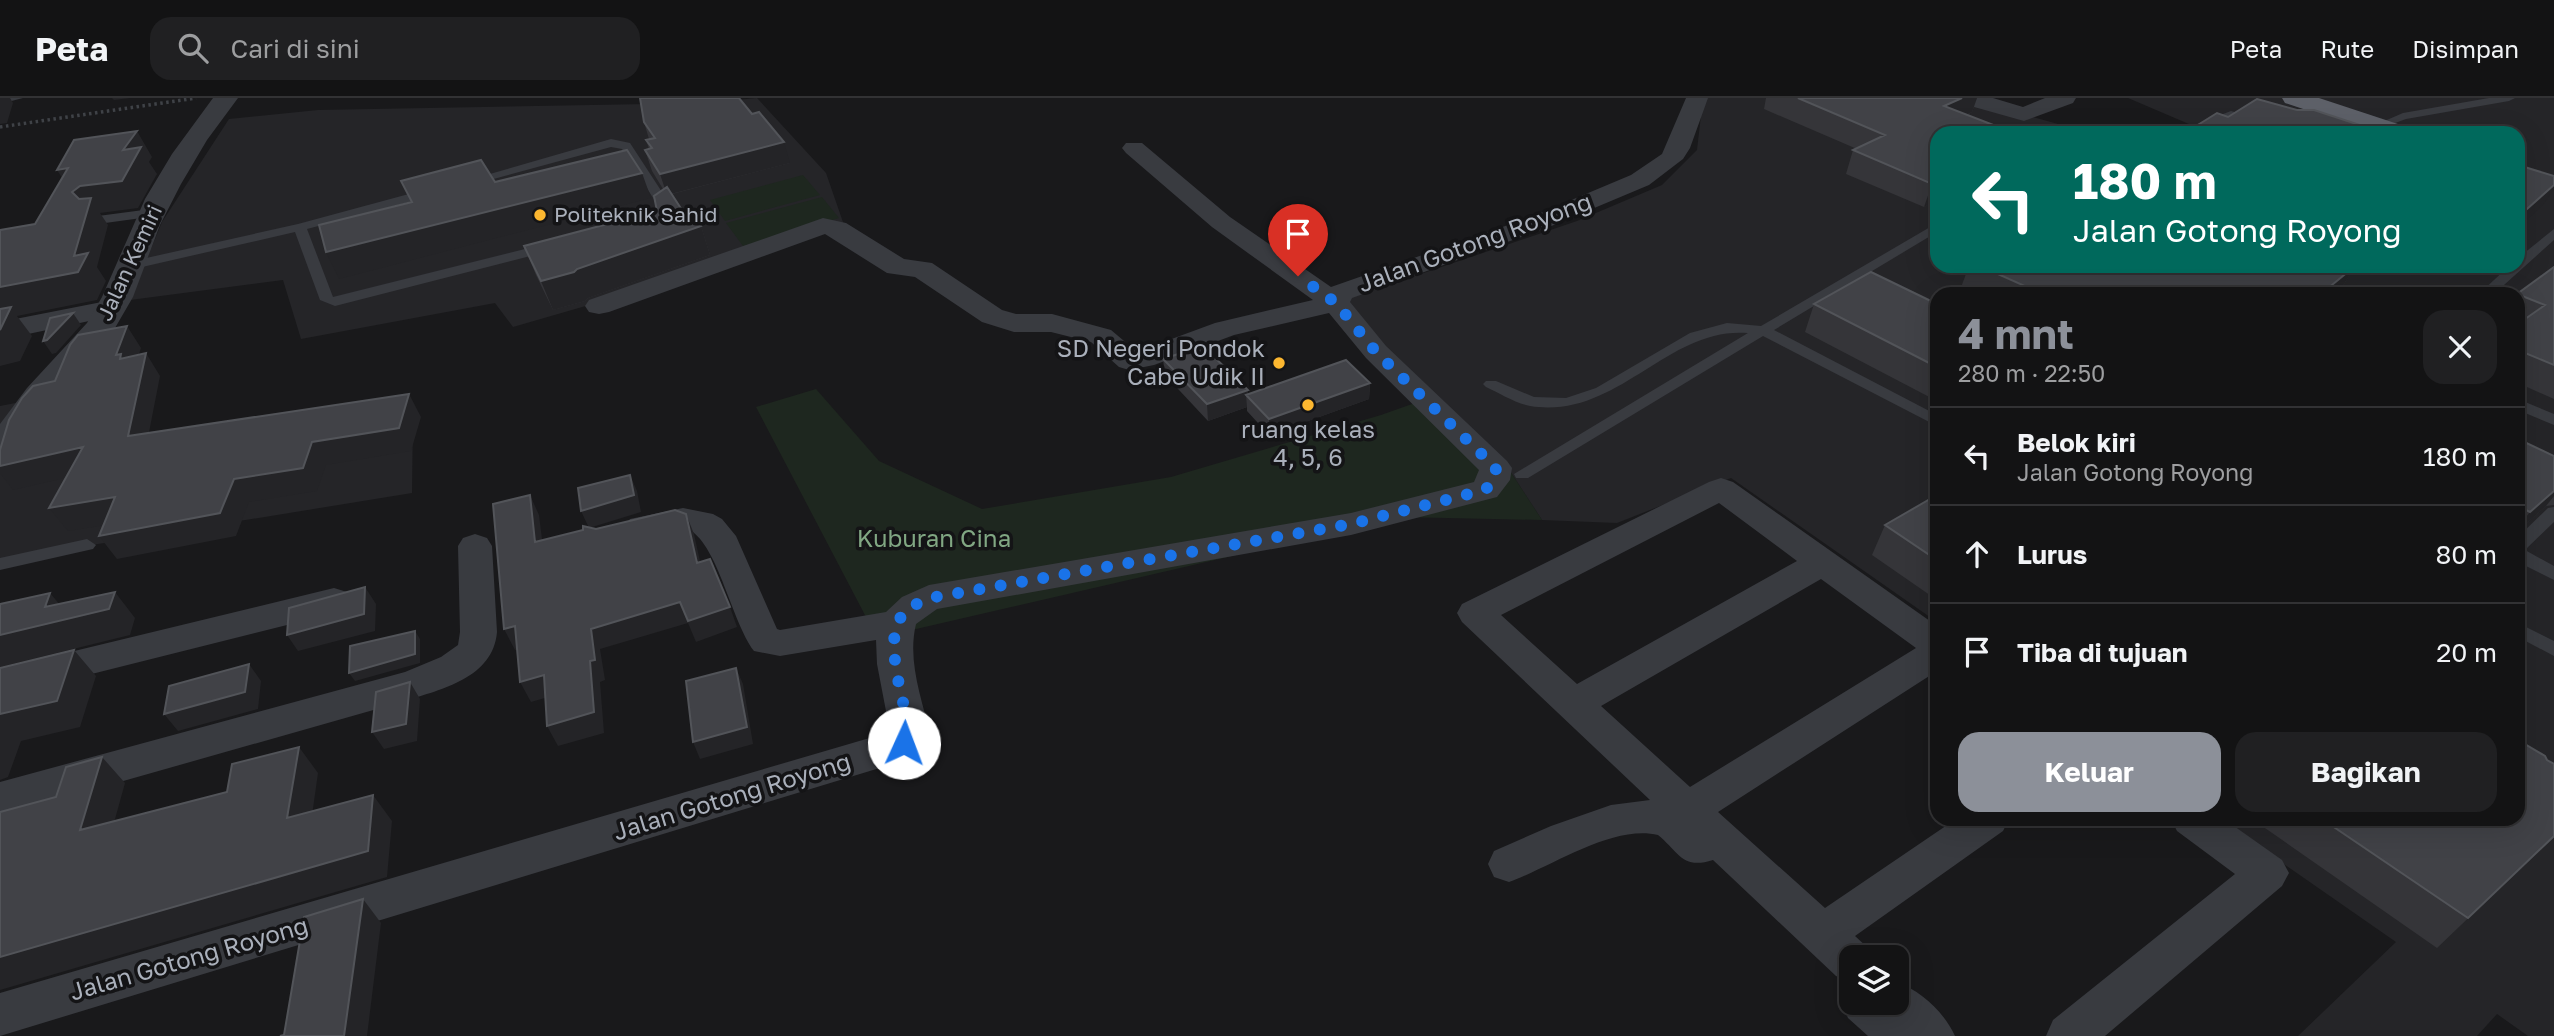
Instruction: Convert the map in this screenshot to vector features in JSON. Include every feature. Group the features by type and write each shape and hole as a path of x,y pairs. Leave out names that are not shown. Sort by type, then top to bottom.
{"highway":[{"path":"2270,98 2366,126"},
{"path":"2294,98 2370,126"}],"street":[{"name":"Jalan Kemiri","path":"0,455 11,416 36,396 92,339 112,308 151,213 205,123 226,98"},
{"name":"Jalan Gotong Royong","path":"0,1014 303,937 892,749 904,743 910,734 893,645 897,623 910,607 929,598 1351,524 1485,490 1494,480 1496,468 1376,352 1336,303 1339,294 1541,222 1640,180 1671,159 1697,98"},
{"path":"1968,98 2024,114 2066,98"},
{"path":"1134,148 1221,222 1336,303"},
{"path":"599,306 823,226 837,229 897,267 922,269 992,316 1008,322 1052,323 1101,335 1129,360 1144,359 1225,329 1336,303"},
{"path":"0,331 112,308"},
{"path":"1930,640 1721,489 1475,613 1837,948 1981,826"},
{"path":"614,533 683,517 709,524 719,536 761,634 767,642 780,643 897,623"},
{"path":"0,799 198,746 428,678 460,663 475,650 481,633 477,613 475,546"},
{"path":"1573,704 1822,563"},
{"path":"0,683 351,597"},
{"path":"1687,810 1930,657"},
{"path":"1509,864 1615,820 1653,817 1671,822 1839,978"},
{"path":"2070,1036 2267,873 2202,826"},
{"path":"1878,1015 1901,1036"},
{"path":"1909,1015 1931,1036"}],"lane":[{"path":"0,101 17,98"},
{"path":"2390,126 2403,116 2509,98"},
{"path":"2199,126 2231,114 2273,126"},
{"path":"129,266 300,227 611,144 626,146 669,212 656,219"},
{"path":"98,220 151,213"},
{"path":"300,227 327,300 335,302 562,244"},
{"path":"1522,474 1930,231"},
{"path":"2525,259 2554,233"},
{"path":"2494,287 2509,273"},
{"path":"1491,384 1507,395 1562,405 1590,397 1621,382 1673,350 1724,326 1747,326 1762,330 1930,417"},
{"path":"2525,407 2554,420"},
{"path":"2525,540 2554,512"},
{"path":"0,564 87,545"},
{"path":"2525,558 2554,574"},
{"path":"2525,633 2554,649"}],"path":[{"path":"0,127 197,98"}],"shaded area":[{"name":"Politeknik Sahid","path":"757,98 826,173 844,225 672,281 513,327 495,303 301,339 283,280 130,300 162,222 229,119 318,110 705,103"},
{"path":"1703,98 1966,98 2065,126 1930,126 1930,273 2525,273 2525,126 2194,126 2128,98 2554,98 2554,1036 2528,1036 2497,1014 2477,1036 2298,1036 2396,942 2229,826 2525,826 2525,287 1930,287 1930,617 1731,478 1617,523 1542,520 1504,462 1380,356 1344,300 1577,221 1662,185 1697,150"},
{"path":"159,375 143,451 413,411 412,493 0,560 0,406"}],"green space":[{"path":"803,175 820,195 725,221 710,200"},
{"path":"822,197 839,218 743,246 726,223"},
{"name":"Kuburan Cina","path":"816,389 879,461 982,509 1171,477 1381,415 1429,398 1504,462 1542,520 1401,517 877,638 756,407"}],"building":[{"path":"640,98 739,98 752,114 759,112 784,142 660,174 645,150 652,148 646,140 655,138 644,122"},
{"path":"1798,98 1962,98 1944,106 1996,126 1930,126 1930,183 1853,150 1885,135"},
{"path":"2257,99 2297,110 2314,110 2363,126 2196,126 2217,113 2228,117"},
{"path":"137,131 123,150 141,147 122,181 80,186 72,192 79,199 91,198 74,256 88,253 78,272 0,287 0,230 35,224 68,168 57,170 74,140"},
{"path":"627,150 642,173 326,252 319,225 412,202 401,181 481,160 495,182"},
{"path":"2525,167 2554,176 2554,185 2525,211"},
{"path":"667,187 684,213 690,211 701,226 574,272 541,281 524,246 657,211 654,196"},
{"path":"2554,267 2554,365 2525,353 2525,319 2545,305 2525,297 2525,288"},
{"path":"1871,272 1930,301 1930,363 1814,304"},
{"path":"1996,273 2346,273 2330,287 2025,286"},
{"path":"11,307 0,330 0,309"},
{"path":"73,313 47,340 43,341 50,318"},
{"path":"127,326 116,355 121,354 120,359 146,353 128,436 409,394 399,428 312,442 303,468 234,479 220,513 99,536 115,497 49,508 83,447 0,466 0,450 9,420 22,398 33,386 55,381 70,345 78,335"},
{"path":"1203,346 1248,390 1207,404 1163,359"},
{"path":"1346,360 1370,383 1269,419 1246,395"},
{"path":"2525,442 2554,456 2554,491 2530,512 2525,510"},
{"path":"630,475 634,495 581,511 578,488"},
{"path":"530,495 535,542 583,530 583,526 596,529 675,510 686,514 697,563 710,559 730,607 688,621 680,602 591,629 595,660 590,661 594,712 547,726 544,675 520,682 515,626 504,629 493,504"},
{"path":"1930,499 1930,555 1885,525"},
{"path":"365,587 364,614 287,635 289,608"},
{"path":"115,592 109,609 0,635 0,604 50,593 45,607"},
{"path":"415,631 415,654 349,673 350,646"},
{"path":"74,650 57,701 0,714 0,668"},
{"path":"249,664 245,692 164,714 169,686"},
{"path":"736,668 747,727 693,742 686,681"},
{"path":"410,682 406,724 372,732 376,692"},
{"path":"2525,744 2554,764 2554,836 2468,918 2332,826 2525,826"},
{"path":"299,747 287,818 373,795 368,851 0,957 0,812 56,797 66,767 102,757 80,830 227,792 232,764"},
{"path":"363,899 344,1036 280,1036 284,1035 304,917"}],"place":[{"name":"Politeknik Sahid","path":"540,215"},
{"name":"SD Negeri Pondok Cabe Udik II","path":"1279,363"},
{"name":"ruang kelas 4, 5, 6","path":"1308,405"}],"route":[{"path":"904,743 910,734 893,645 897,623 910,607 929,598 1351,524 1485,490 1494,480 1496,468 1376,352 1336,303 1298,276"}]}
